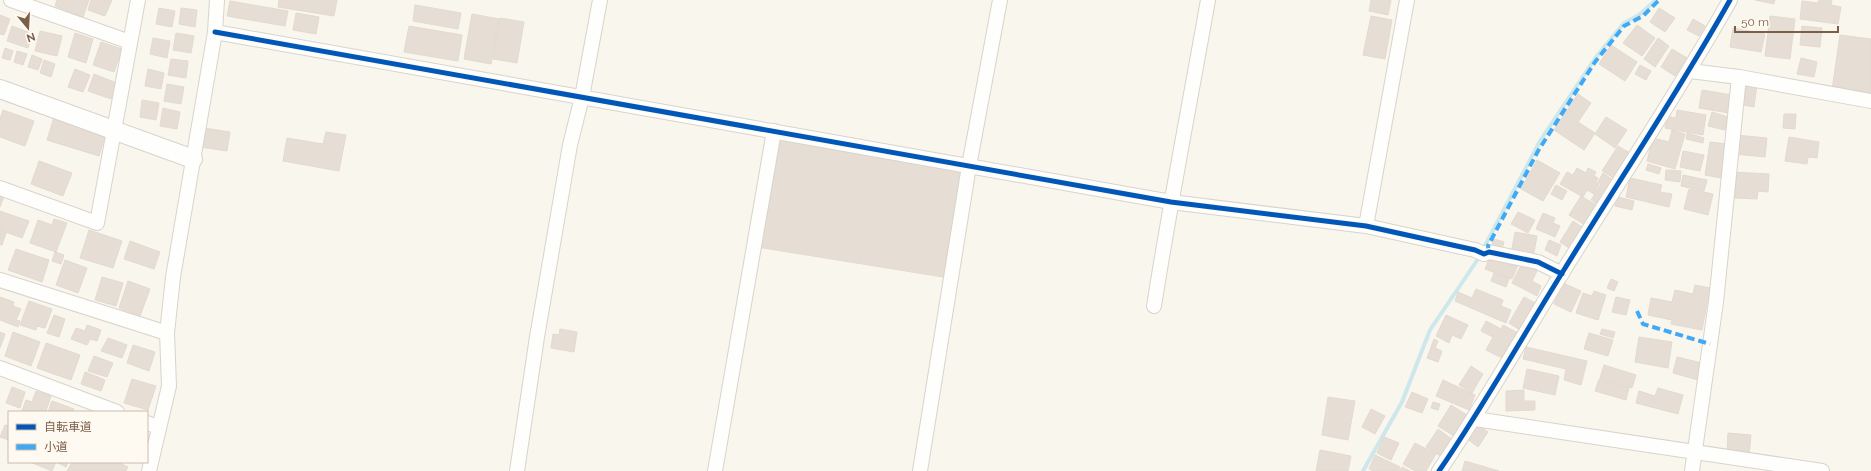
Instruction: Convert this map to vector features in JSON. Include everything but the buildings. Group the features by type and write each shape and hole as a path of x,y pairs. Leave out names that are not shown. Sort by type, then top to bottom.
{"street":[{"path":"11,0 130,42"},
{"path":"0,188 97,223 138,0"},
{"path":"149,471 153,425 169,386 167,333 173,277 214,32 217,0"},
{"path":"517,471 537,337 570,145 582,97 600,0"},
{"path":"920,471 969,166 1000,0"},
{"path":"1154,306 1171,202 1187,122 1208,0"},
{"path":"1366,226 1407,0"},
{"path":"1439,471 1475,419 1562,274 1690,71 1730,0"},
{"path":"214,32 1171,202 1366,226 1479,252 1489,252 1538,262 1562,274"},
{"path":"1690,71 1739,77 1871,101"},
{"path":"1692,471 1716,302 1739,77"},
{"path":"0,90 193,159"},
{"path":"715,471 774,131"},
{"path":"0,280 167,333"},
{"path":"0,368 114,411"},
{"path":"1475,419 1822,471"}],"waterway":[{"path":"1363,471 1402,402 1430,330 1478,259 1540,141 1596,57 1624,23 1639,15 1656,0"}],"marked path":[{"path":"1489,252 1488,246 1538,151 1595,62 1624,26 1643,16 1659,0"},
{"path":"1637,311 1643,324 1710,344"}],"cycle path":[{"path":"1439,471 1502,373 1562,273 1669,103 1730,0"},
{"path":"215,32 1171,202 1366,226 1475,250 1484,254 1489,252 1538,262 1562,274"}]}
